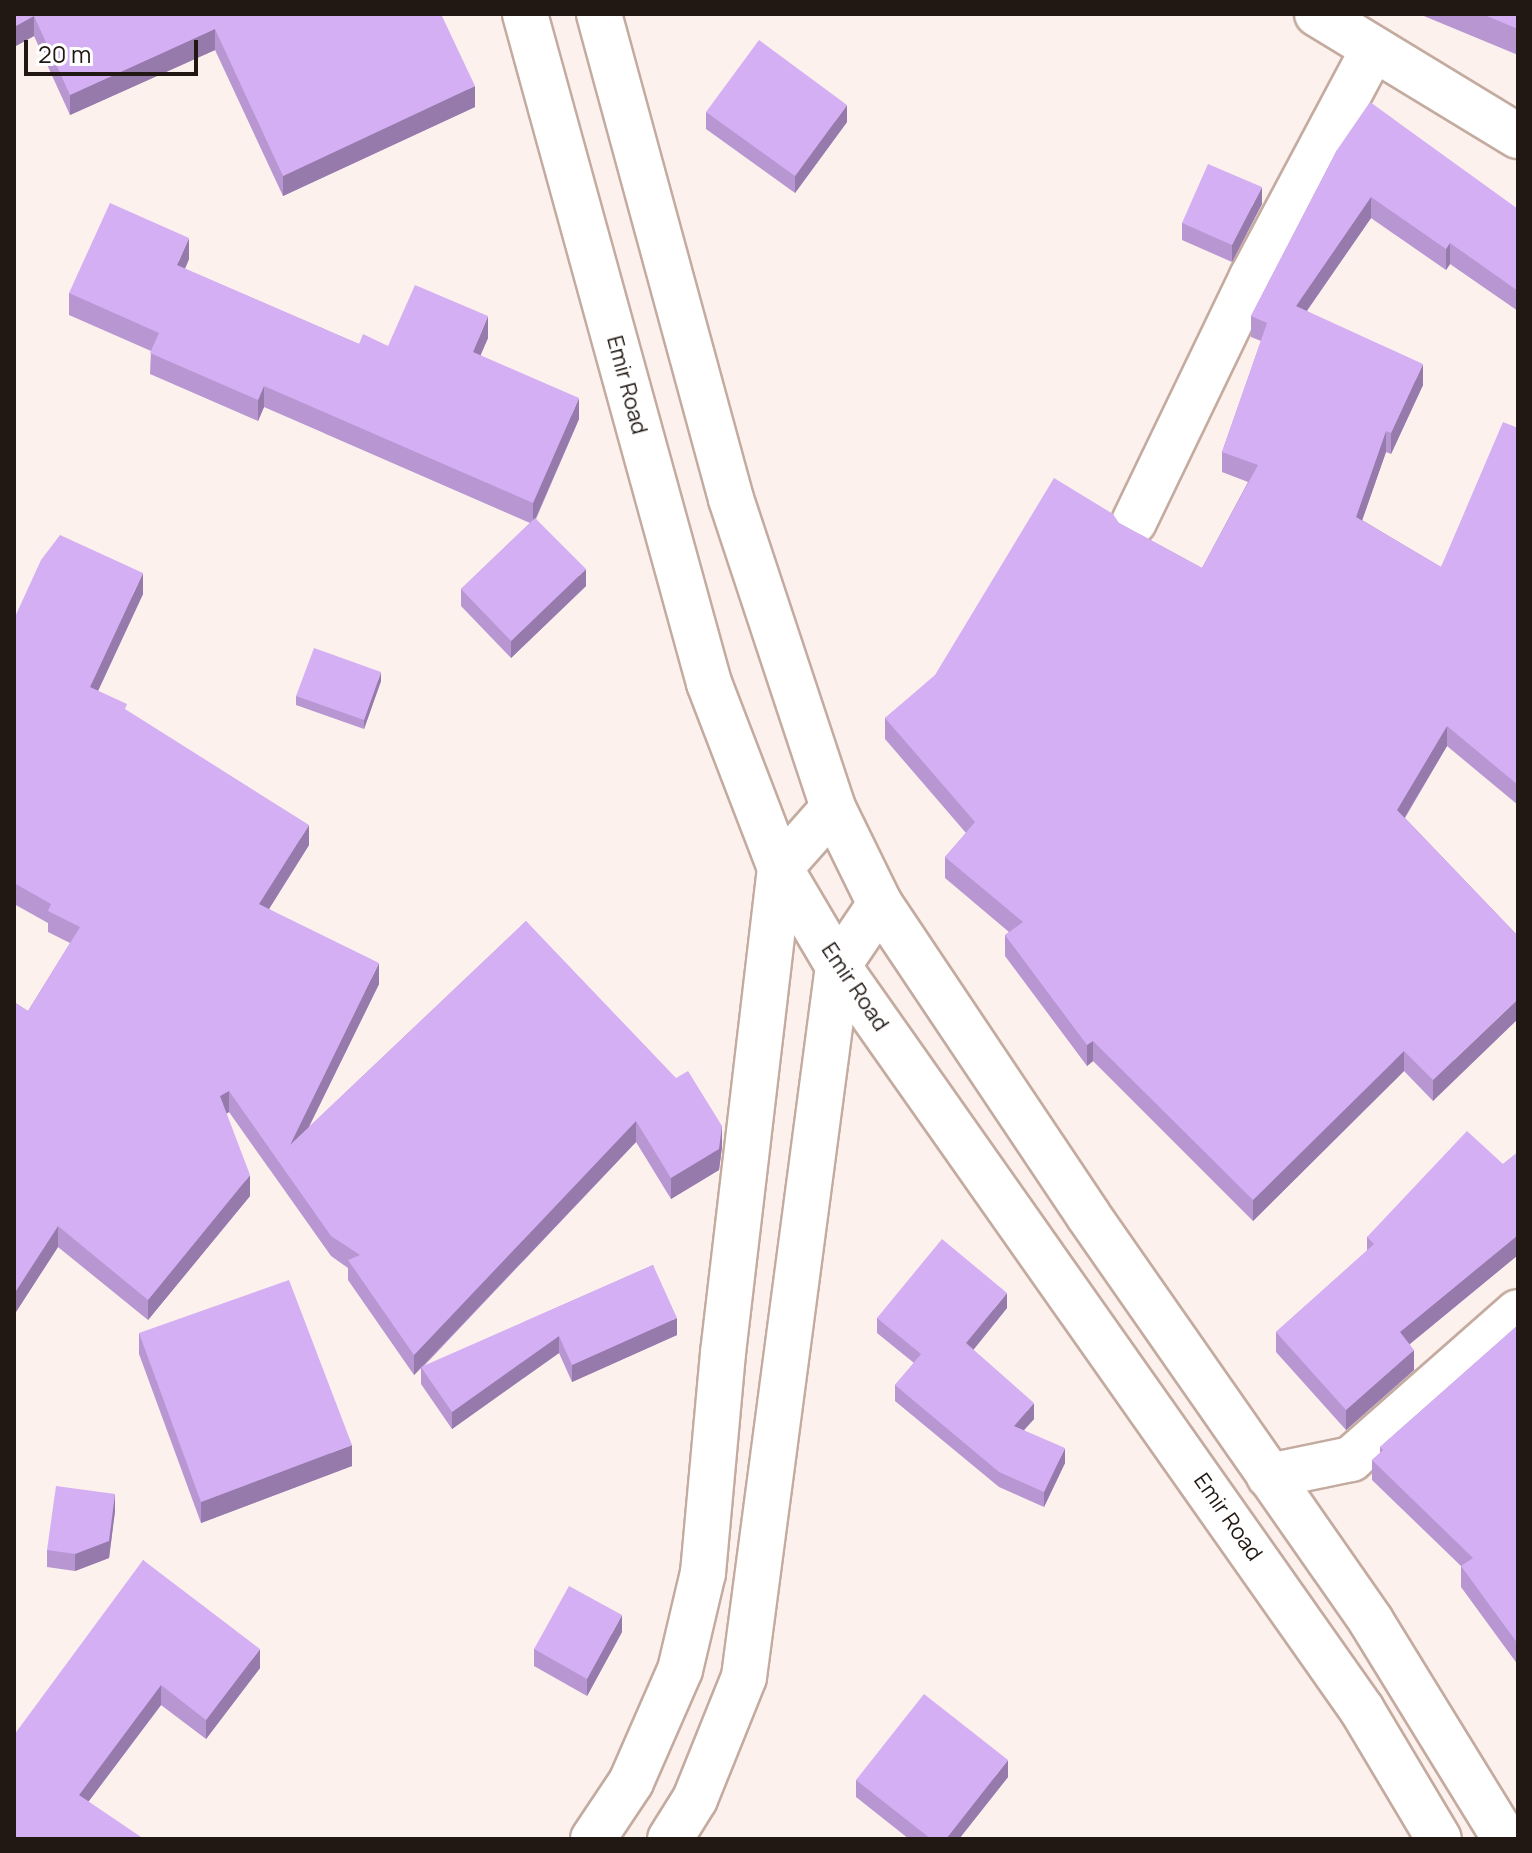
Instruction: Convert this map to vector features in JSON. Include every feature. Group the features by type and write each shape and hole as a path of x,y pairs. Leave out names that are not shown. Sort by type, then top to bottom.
{"main road":[{"name":"Emir Road","path":"525,14 709,683 780,868 838,966 1362,1710 1439,1839"},
{"path":"599,14 731,499 833,808 880,904 1371,1621 1505,1839"},
{"path":"1317,14 1518,136"},
{"path":"1134,522 1252,277 1373,49"},
{"path":"593,1839 631,1782 680,1670 703,1573 723,1353 780,868 833,808"},
{"path":"670,1839 695,1799 744,1677 838,966 880,904"},
{"path":"1269,1476 1351,1459 1518,1312"}],"building":[{"path":"14,14 441,14 475,86 283,176 215,29 70,95 34,16 14,27"},
{"path":"1482,14 1518,14 1518,29"},
{"path":"759,40 847,105 795,176 706,112"},
{"path":"1370,102 1518,209 1518,291 1450,243 1446,249 1371,197 1296,306 1423,364 1391,433 1386,431 1356,517 1441,567 1503,422 1518,428 1518,785 1447,726 1397,810 1518,936 1518,999 1433,1080 1404,1051 1253,1200 1093,1041 1087,1045 1005,935 1023,922 945,857 975,822 885,718 935,675 1054,478 1113,514 1119,523 1202,568 1258,465 1222,452 1267,323 1251,316 1337,150"},
{"path":"1208,164 1262,187 1232,245 1182,223"},
{"path":"110,203 189,238 177,265 359,344 363,334 388,346 415,285 488,316 473,352 579,398 533,503 264,386 258,400 150,353 159,333 69,293"},
{"path":"535,518 586,569 511,641 461,589"},
{"path":"60,535 143,573 90,687 127,704 125,709 309,825 259,904 379,963 290,1145 526,921 676,1078 688,1071 722,1126 719,1149 671,1178 636,1121 414,1355 348,1260 360,1255 331,1236 229,1091 220,1096 250,1175 148,1300 58,1226 14,1294 14,1002 28,1011 80,927 48,911 51,904 14,883 14,619 41,560"},
{"path":"314,648 381,672 364,720 296,696"},
{"path":"1467,1131 1503,1164 1518,1152 1518,1235 1400,1332 1414,1350 1346,1410 1276,1332 1374,1244 1367,1237"},
{"path":"942,1239 1007,1293 966,1343 1034,1403 1014,1426 1065,1448 1044,1492 999,1472 895,1385 921,1354 877,1318"},
{"path":"653,1265 677,1318 572,1365 559,1336 452,1412 421,1367"},
{"path":"289,1280 352,1445 201,1502 139,1333"},
{"path":"1518,1325 1518,1644 1461,1566 1473,1558 1372,1460 1383,1450 1380,1447"},
{"path":"56,1486 115,1494 109,1541 75,1554 47,1550"},
{"path":"143,1560 260,1649 206,1720 161,1685 79,1795 144,1839 14,1839 14,1735"},
{"path":"569,1586 622,1615 587,1679 534,1649"},
{"path":"924,1694 1008,1760 946,1839 931,1839 856,1780"}]}
